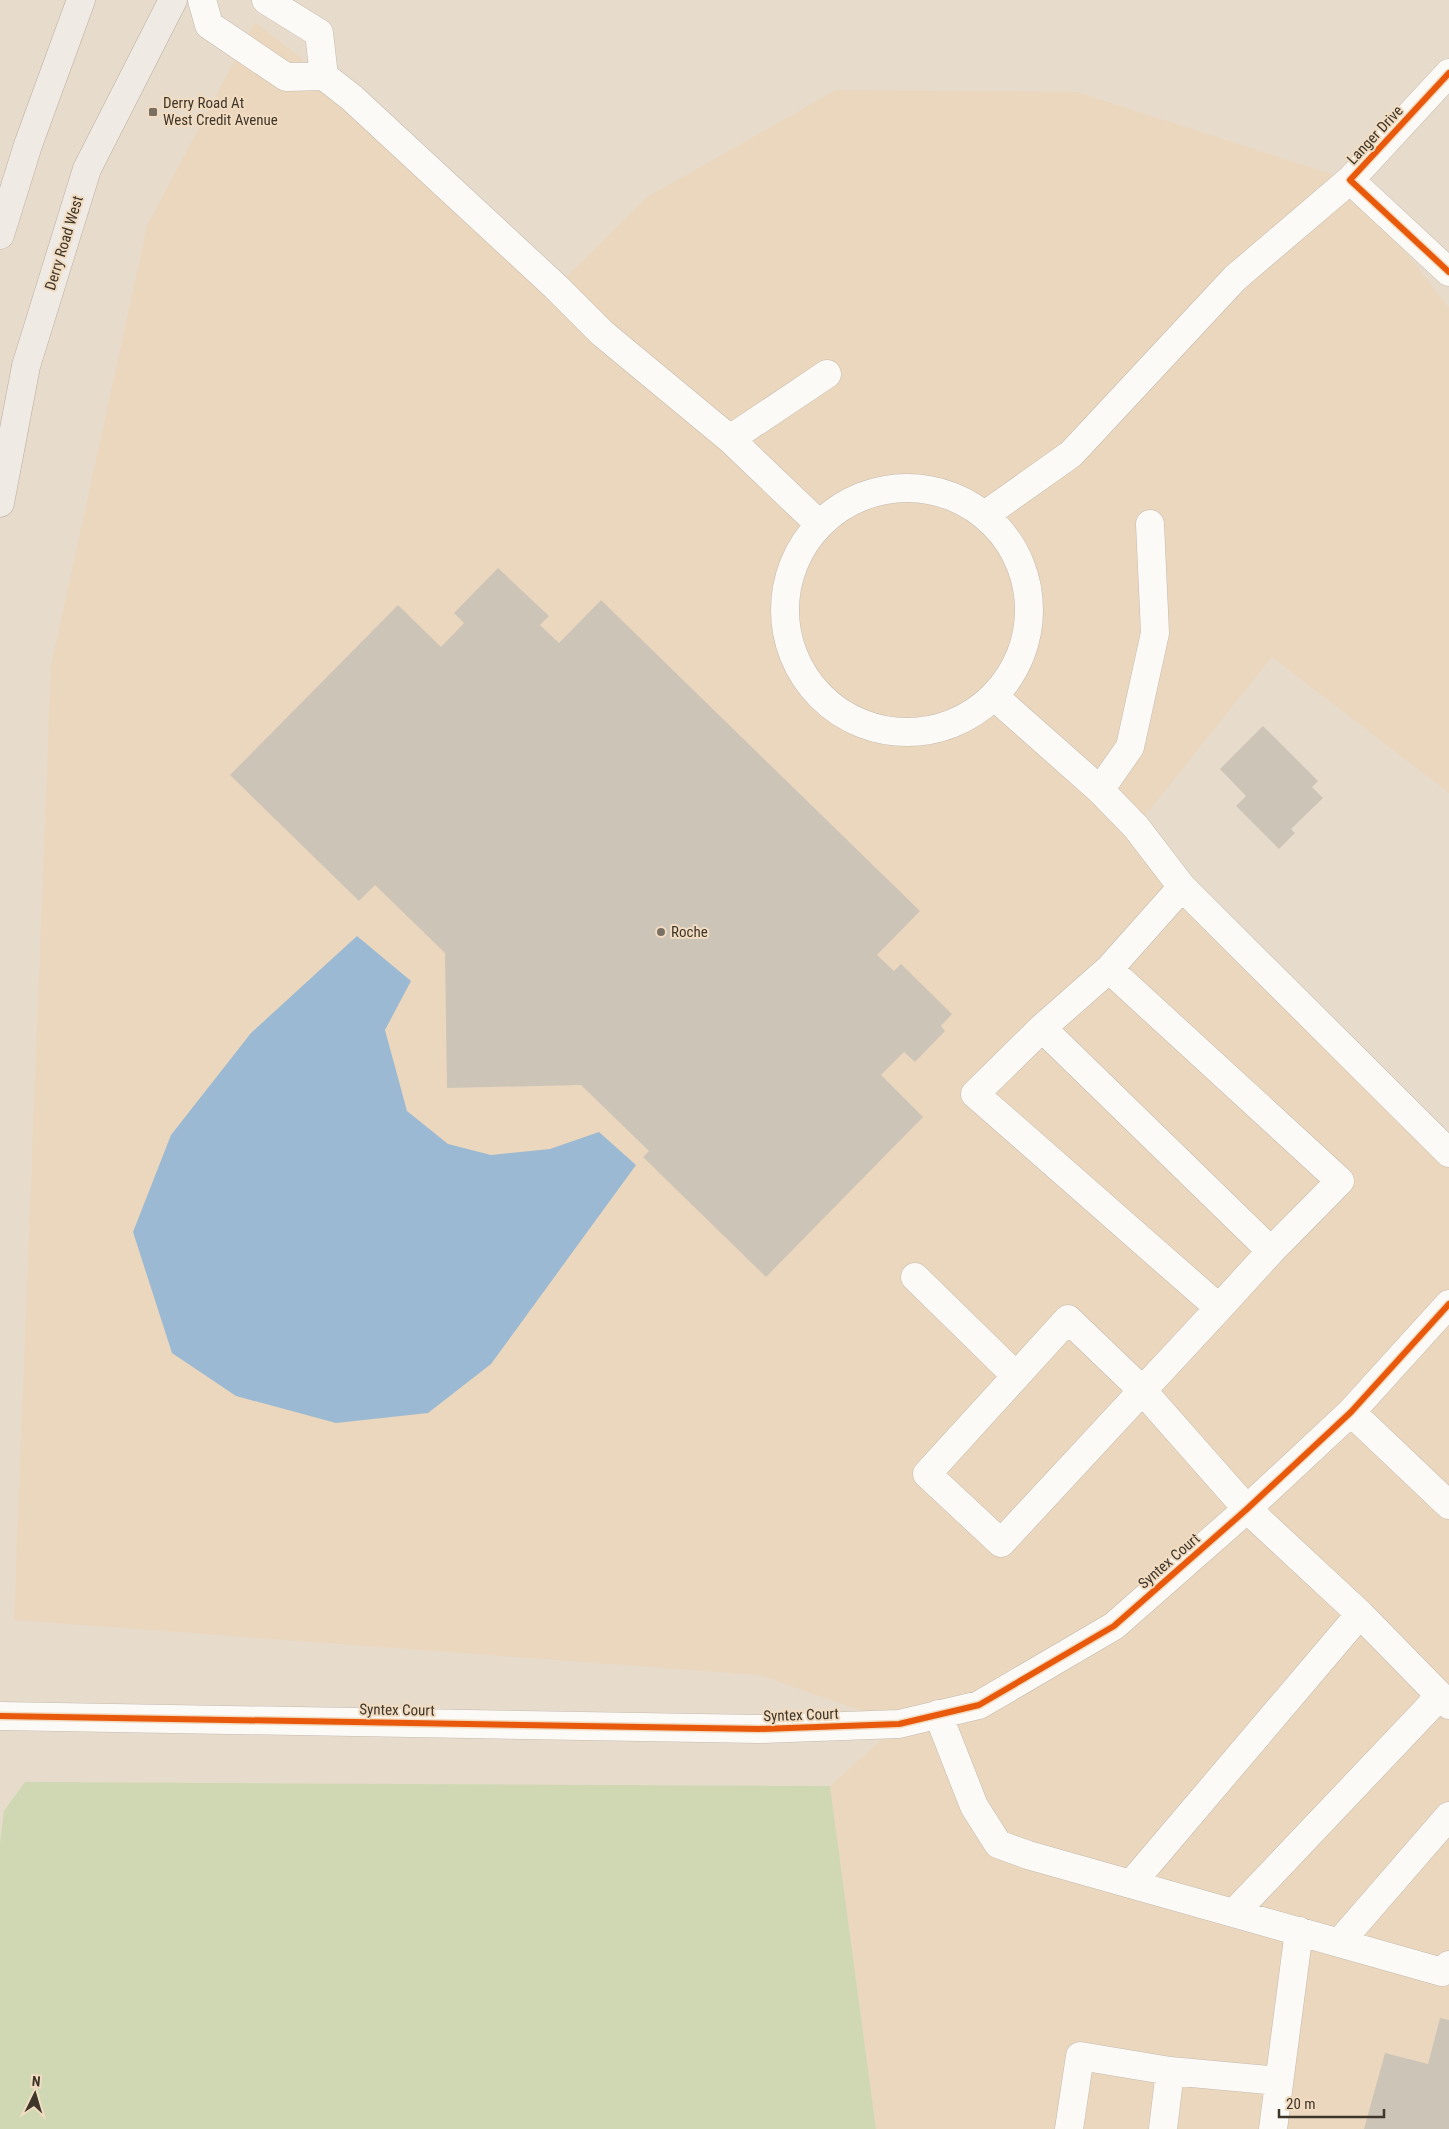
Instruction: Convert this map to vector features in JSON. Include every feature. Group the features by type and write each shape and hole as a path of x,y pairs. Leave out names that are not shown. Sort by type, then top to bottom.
{"main road":[{"path":"0,235 28,145 81,0"},
{"name":"Derry Road West","path":"0,503 26,366 87,169 174,0"}],"street":[{"path":"202,0 209,25 286,77 324,76 352,98 556,287 602,333 730,439 819,524"},
{"path":"266,0 319,33 324,76"},
{"name":"Langer Drive","path":"1449,73 1350,180 1449,272"},
{"path":"985,515 1071,454 1235,278 1350,180"},
{"path":"730,439 827,374"},
{"path":"900,487 931,490 959,499 985,515 1008,540 1024,570 1030,604 1028,638 1015,670 995,697 963,720 927,732 888,732 852,720 820,698 798,666 785,630 785,592 797,555 819,524 843,505 870,493 900,487"},
{"path":"1100,790 1130,747 1155,633 1150,524"},
{"path":"995,697 1100,790 1136,828 1182,887 1449,1153"},
{"path":"1182,887 1109,969 1042,1028 975,1094 1218,1308"},
{"path":"1109,969 1340,1181 1271,1251 1142,1390 1001,1543 927,1474 1068,1319 1142,1390 1247,1509 1360,1614 1444,1700 1234,1913"},
{"path":"1042,1028 1271,1251"},
{"path":"914,1277 1016,1376"},
{"name":"Syntex Court","path":"0,1716 759,1729 899,1724 979,1705 1114,1626 1247,1509 1351,1412 1449,1304"},
{"path":"1351,1412 1449,1505"},
{"path":"1131,1884 1360,1614"},
{"path":"938,1714 974,1806 998,1844 1028,1855 1442,1972 1449,1965"},
{"path":"1339,1943 1449,1816"},
{"path":"1272,2129 1299,1932"},
{"path":"1069,2129 1080,2056 1170,2071 1279,2082"},
{"path":"1163,2129 1170,2071"}],"shaded area":[{"path":"255,22 352,98 556,287 647,197 836,90 1077,92 1350,180 1449,308 1449,793 1272,657 1136,827 1449,1153 1449,2129 876,2129 830,1786 899,1724 759,1675 14,1620 51,666 147,226"}],"green space":[{"path":"25,1782 830,1786 876,2129 0,2129 0,1843 4,1811"}],"water":[{"path":"357,936 411,981 385,1030 407,1111 448,1144 491,1155 550,1149 599,1132 636,1165 491,1364 428,1413 336,1423 236,1396 172,1353 133,1232 171,1135 251,1033"}],"building":[{"name":"Roche","path":"498,568 549,616 540,625 559,643 601,600 920,911 877,955 894,971 901,964 952,1014 941,1026 945,1031 915,1062 904,1052 881,1075 923,1117 766,1277 643,1157 649,1151 581,1085 447,1088 445,953 375,885 359,901 230,775 398,605 441,647 464,623 454,613"},
{"path":"1263,726 1318,781 1312,787 1323,798 1291,829 1295,833 1279,849 1236,806 1246,796 1220,769"},
{"path":"1440,2018 1449,2020 1449,2129 1364,2129 1385,2053 1428,2064"}],"cycle path":[{"path":"1449,73 1350,180 1449,272"},
{"path":"0,1716 759,1729 899,1724 979,1705 1114,1626 1247,1509 1351,1412 1449,1304"}],"place":[{"name":"Derry Road At West Credit Avenue","path":"153,112"},
{"name":"Roche","path":"661,932"}]}
